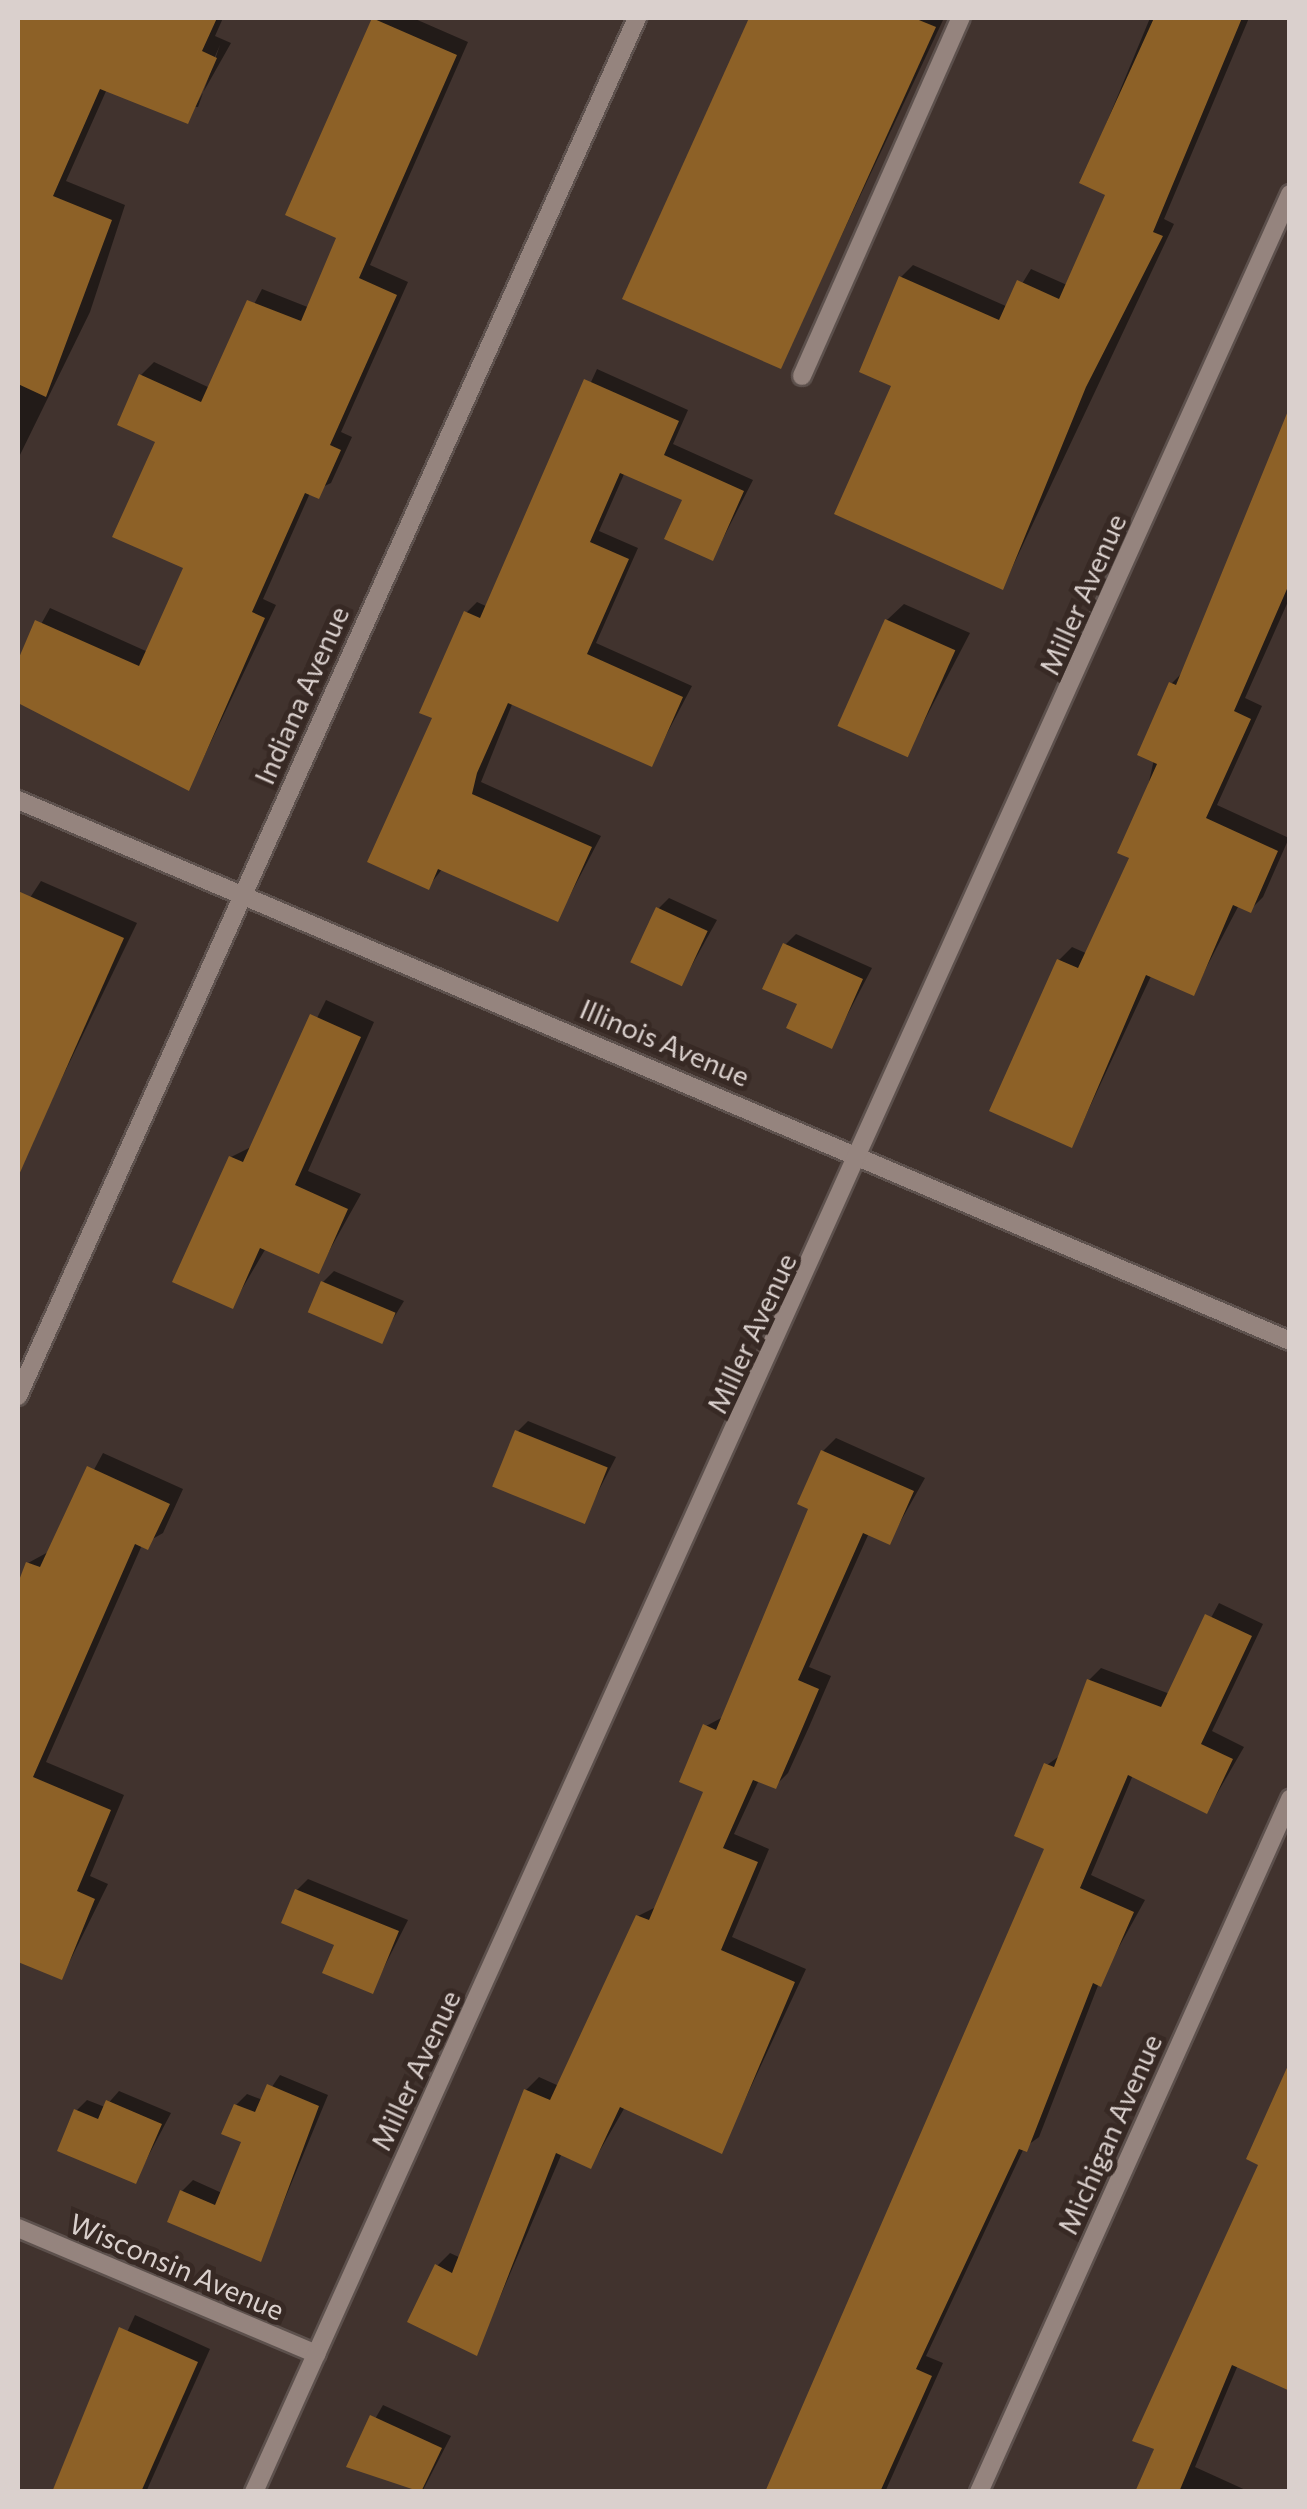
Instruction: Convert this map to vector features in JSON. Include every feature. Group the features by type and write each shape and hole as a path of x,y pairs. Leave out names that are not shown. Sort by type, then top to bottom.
{"street":[{"name":"Indiana Avenue","path":"18,1396 637,18"},
{"path":"802,376 961,18"},
{"name":"Miller Avenue","path":"254,2492 863,1153 1290,194"},
{"name":"Illinois Avenue","path":"18,800 863,1153 1290,1340"},
{"name":"Michigan Avenue","path":"979,2492 1290,1799"},
{"name":"Wisconsin Avenue","path":"18,2228 316,2354"}],"building":[{"path":"18,18 217,18 202,51 217,58 188,124 100,89 53,196 112,220 46,397 18,384"},
{"path":"372,18 457,55 359,278 397,295 330,445 341,450 319,499 305,493 252,612 265,618 189,791 18,703 18,660 35,620 139,666 183,568 112,537 155,442 117,425 139,374 201,402 247,300 301,321 336,238 285,215"},
{"path":"749,18 914,18 936,27 781,369 622,299"},
{"path":"1154,18 1242,18 1153,232 1163,236 1086,387 1003,590 834,514 891,386 859,372 899,276 999,320 1017,280 1059,299 1105,195 1079,183"},
{"path":"584,379 679,421 664,455 744,491 713,561 664,539 682,500 620,473 590,542 629,559 587,654 683,697 652,767 508,703 477,773 472,794 592,847 558,922 438,869 429,890 367,862 432,718 419,713 464,611 480,618"},
{"path":"1290,406 1290,582 1234,711 1251,719 1206,818 1278,851 1251,913 1233,905 1194,996 1146,975 1072,1148 989,1111 1057,959 1078,968 1129,858 1117,853 1157,764 1137,755 1169,682 1176,685"},
{"path":"885,619 955,650 908,757 837,726"},
{"path":"18,891 124,938 18,1177"},
{"path":"656,907 708,931 682,986 630,962"},
{"path":"783,943 863,979 832,1049 786,1028 797,1004 762,989"},
{"path":"310,1014 361,1037 295,1185 348,1209 319,1274 260,1248 233,1309 172,1282 229,1156 243,1162"},
{"path":"321,1281 396,1313 382,1344 308,1312"},
{"path":"515,1430 608,1467 585,1524 492,1487"},
{"path":"821,1450 914,1491 890,1545 863,1533 798,1680 819,1689 776,1789 753,1780 723,1848 758,1862 721,1950 795,1982 722,2154 620,2107 591,2169 556,2153 477,2356 407,2322 435,2264 452,2273 524,2089 550,2100 636,1915 649,1920 703,1792 679,1782 703,1724 716,1730 808,1509 797,1504"},
{"path":"87,1466 170,1504 148,1550 135,1544 33,1777 111,1810 77,1891 95,1899 62,1980 18,1962 18,1583 26,1562 40,1567"},
{"path":"1205,1614 1252,1636 1201,1744 1233,1759 1207,1814 1128,1775 1080,1888 1134,1912 1101,1987 1093,1983 1027,2152 1019,2149 916,2369 932,2376 880,2492 765,2492 1044,1849 1014,1836 1044,1763 1054,1767 1087,1679 1161,1707"},
{"path":"295,1889 399,1931 373,1994 322,1973 334,1945 281,1923"},
{"path":"1290,2061 1290,2391 1232,2365 1179,2492 1135,2492 1154,2449 1132,2441 1258,2165 1246,2159"},
{"path":"267,2084 319,2106 261,2262 167,2222 180,2190 215,2205 241,2142 221,2134 234,2104 255,2112"},
{"path":"106,2100 162,2124 136,2184 57,2151 74,2109 98,2119"},
{"path":"119,2327 198,2362 141,2492 52,2492"},
{"path":"370,2415 442,2448 421,2492 346,2467"}]}
